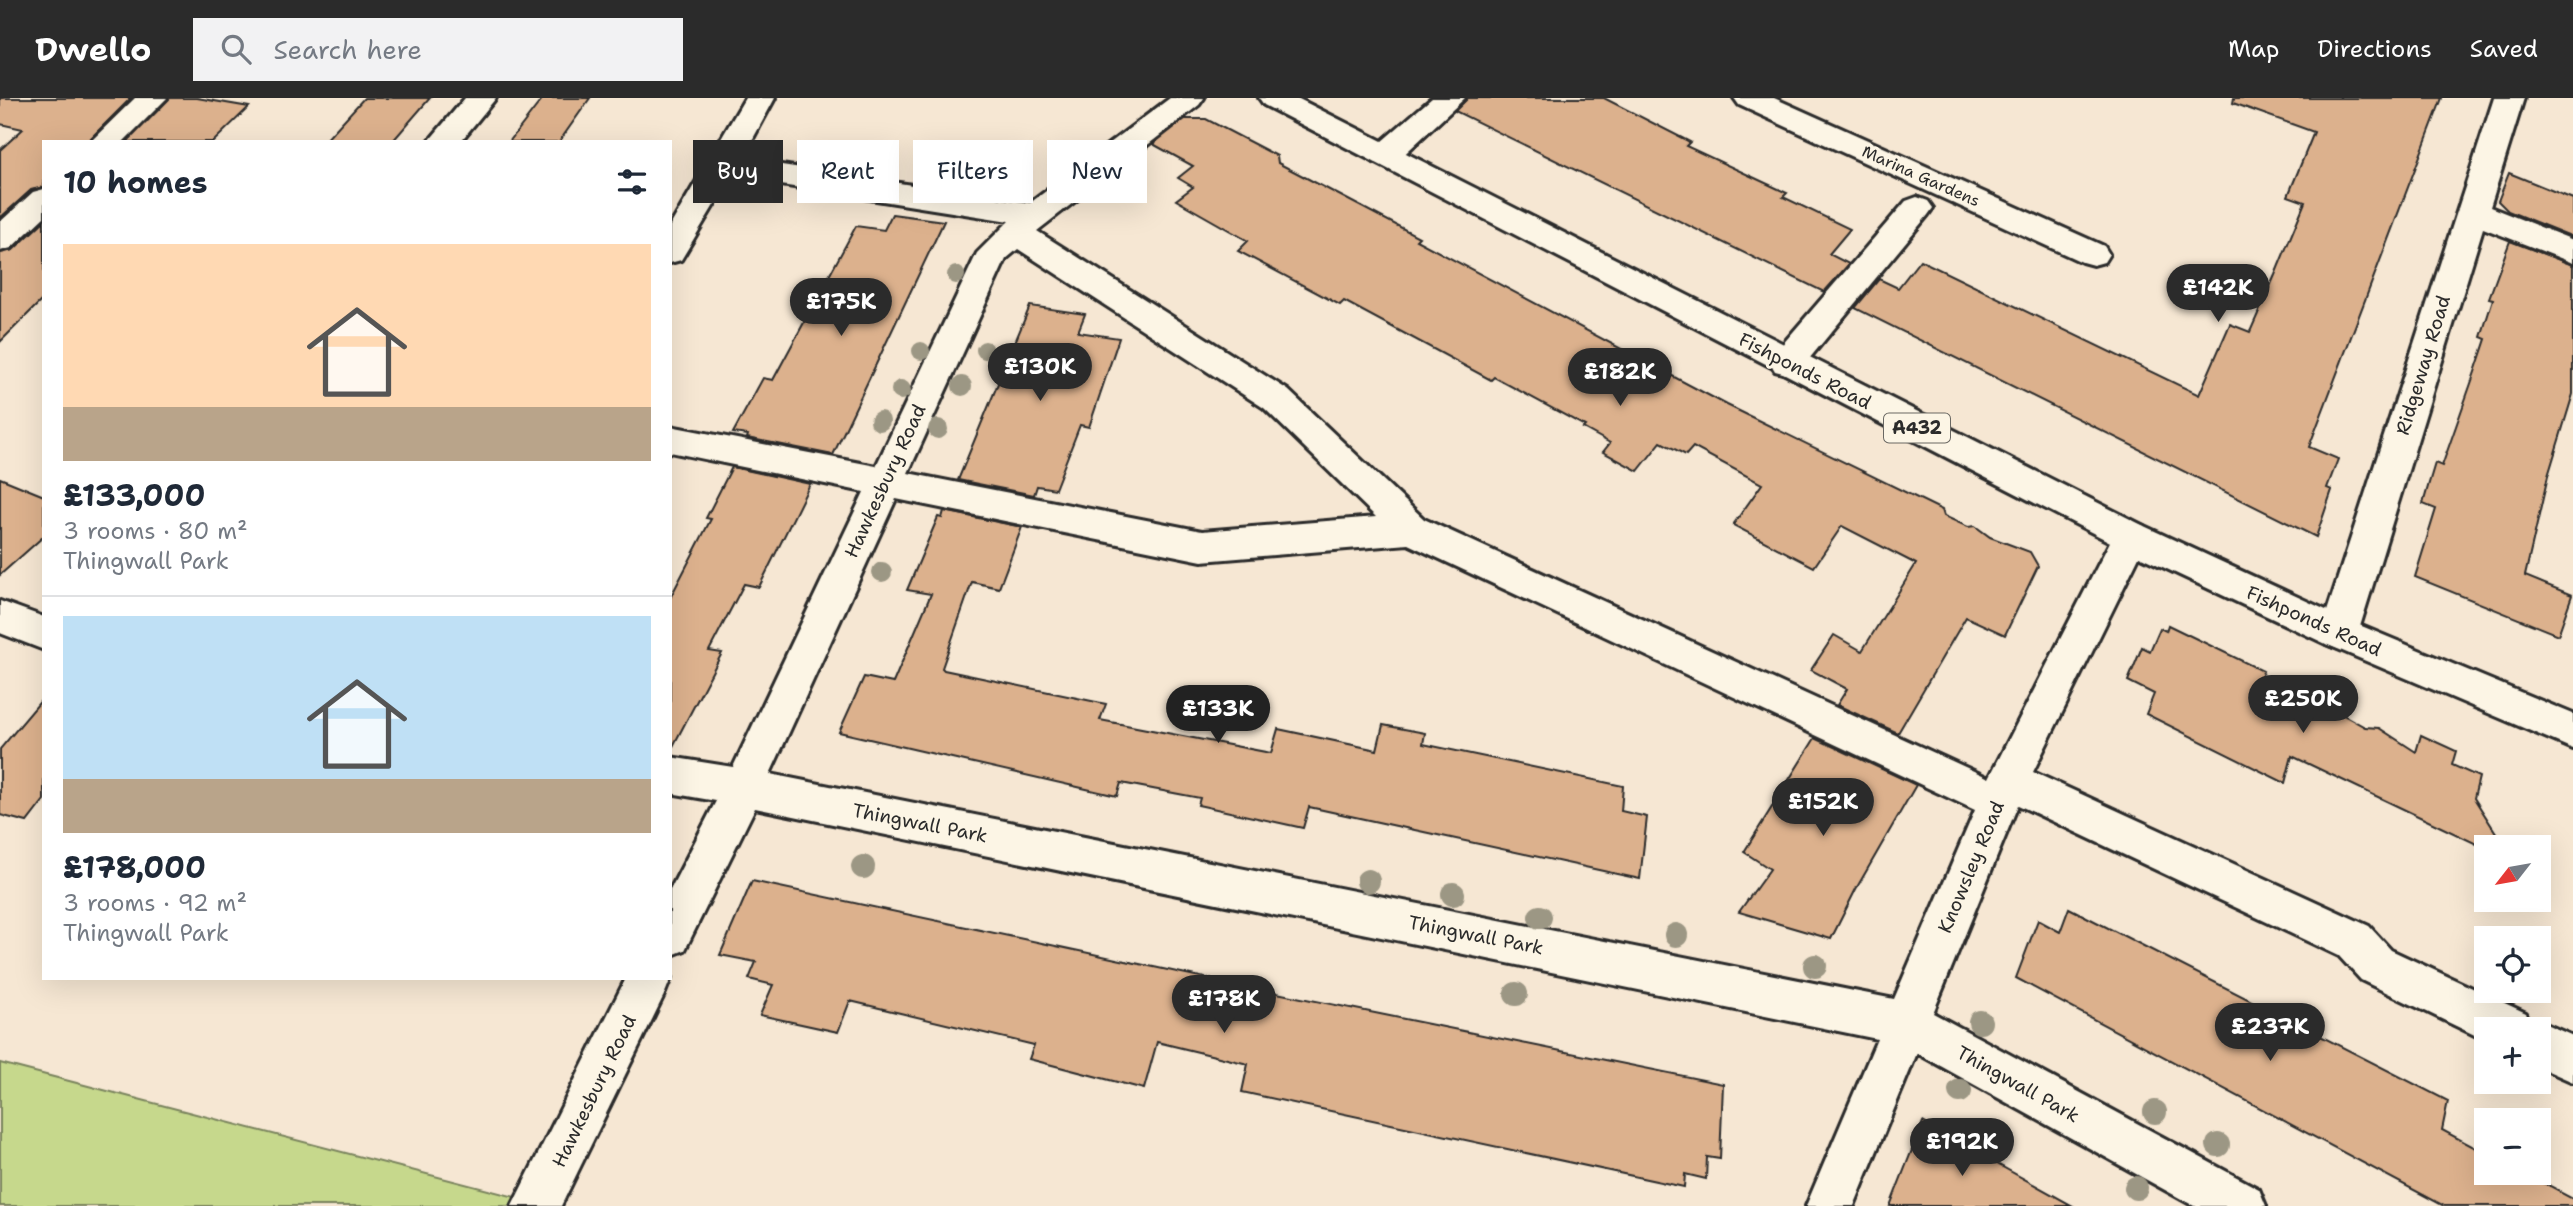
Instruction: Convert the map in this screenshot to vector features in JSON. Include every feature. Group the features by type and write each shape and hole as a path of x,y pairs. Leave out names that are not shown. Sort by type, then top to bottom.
{"street":[{"path":"107,140 152,98"},
{"path":"445,140 481,98"},
{"path":"737,140 760,98"},
{"name":"Hawkesbury Road","path":"672,931 744,787 884,481 993,253 1189,98"},
{"name":"Fishponds Road","path":"1274,98 2131,536 2339,633 2573,732"},
{"path":"1385,155 1450,98"},
{"name":"Marina Gardens","path":"1749,98 2093,254"},
{"name":"Ridgeway Road","path":"2339,633 2509,98"},
{"path":"783,177 1027,224 1276,399 1411,529 2003,791 2354,941 2376,965 2485,1017"},
{"path":"0,240 42,201"},
{"path":"672,249 700,203"},
{"path":"1787,362 1917,208"},
{"path":"2471,211 2573,252"},
{"path":"672,439 1202,546 1411,529"},
{"name":"Knowsley Road","path":"1830,1206 2003,791 2131,536"},
{"name":"Thingwall Park","path":"672,775 744,787 1906,1023 2242,1206"},
{"name":"Hawkesbury Road","path":"537,1205 648,980"},
{"path":"2551,1049 2573,1059"}],"green space":[{"path":"0,1063 538,1203 549,1206 0,1206"}],"building":[{"path":"0,98 131,98 89,140 42,140 42,187 31,190 0,218 0,150 23,129 0,124"},
{"path":"170,98 197,98 249,107 215,140 129,140"},
{"path":"364,98 430,98 394,140 326,140"},
{"path":"543,98 590,98 560,140 511,140"},
{"path":"1468,98 1604,98 1690,142 1686,146 1787,193 1783,197 1850,229 1829,254 1849,264 1824,292 1455,111"},
{"path":"2234,98 2442,98 2309,447 2338,459 2327,488 2332,490 2316,537 1855,308 1879,279 1898,288 1920,260 2199,395 2230,324 2250,332 2275,275 2305,202 2288,196 2314,132 2233,103"},
{"path":"1185,119 1206,119 1277,156 1278,163 1419,237 1416,240 1727,405 1942,510 1944,516 1968,527 1975,526 1990,537 2030,552 2038,566 2005,635 1966,617 1898,733 1837,705 1847,689 1811,670 1834,635 1862,651 1916,564 1842,526 1814,567 1733,525 1762,484 1693,447 1686,455 1661,442 1638,471 1603,452 1610,443 1583,428 1585,426 1494,377 1491,380 1344,301 1340,305 1238,251 1248,241 1176,200 1193,187 1178,178 1193,166 1153,144"},
{"path":"2509,173 2573,199 2573,237 2508,211 2498,201"},
{"path":"892,214 944,221 833,455 733,433 763,378 773,380 856,226 884,230"},
{"path":"42,223 42,300 0,342 0,253 13,250"},
{"path":"2510,241 2573,265 2573,394 2548,476 2525,576 2572,595 2558,635 2415,577 2436,509 2423,504 2435,463 2442,466 2486,339 2481,337 2493,299 2489,298"},
{"path":"1030,306 1085,314 1078,332 1119,338 1089,427 1080,425 1055,489 1037,486 1034,495 958,480"},
{"path":"732,467 810,484 759,587 744,584 709,651 722,653 672,748 672,594 711,519 706,518"},
{"path":"0,478 42,495 42,538 0,575"},
{"path":"944,511 1022,527 999,588 972,582 942,668 944,670 1106,704 1100,720 1271,753 1278,729 1377,750 1383,725 1425,733 1423,744 1623,786 1621,811 1647,817 1640,879 1309,807 1303,828 1198,805 1200,798 1121,783 1117,796 839,732 864,677 893,683 931,594 907,590 938,517 942,518"},
{"path":"2168,625 2263,671 2261,678 2266,680 2255,710 2315,699 2365,727 2379,728 2416,752 2421,735 2456,751 2452,765 2479,777 2474,798 2497,835 2474,835 2474,843 2292,756 2285,783 2146,714 2154,694 2128,681 2142,647 2150,651 2160,628 2166,631"},
{"path":"42,699 42,803 27,822 0,815 0,749"},
{"path":"1815,738 1916,785 1856,889 1831,939 1739,912 1770,869 1744,852"},
{"path":"752,881 1233,984 1723,1084 1720,1159 1707,1157 1706,1179 1685,1174 1684,1187 1242,1092 1248,1064 1157,1042 1144,1089 1029,1059 1034,1045 850,1001 838,1032 760,1015 773,985 749,979 756,962 720,955"},
{"path":"2069,908 2448,1101 2442,1130 2474,1147 2474,1185 2547,1185 2573,1199 2573,1206 2444,1206 2016,978 2038,920 2060,932"},
{"path":"1923,1122 1970,1149 2073,1206 1890,1206"}]}
